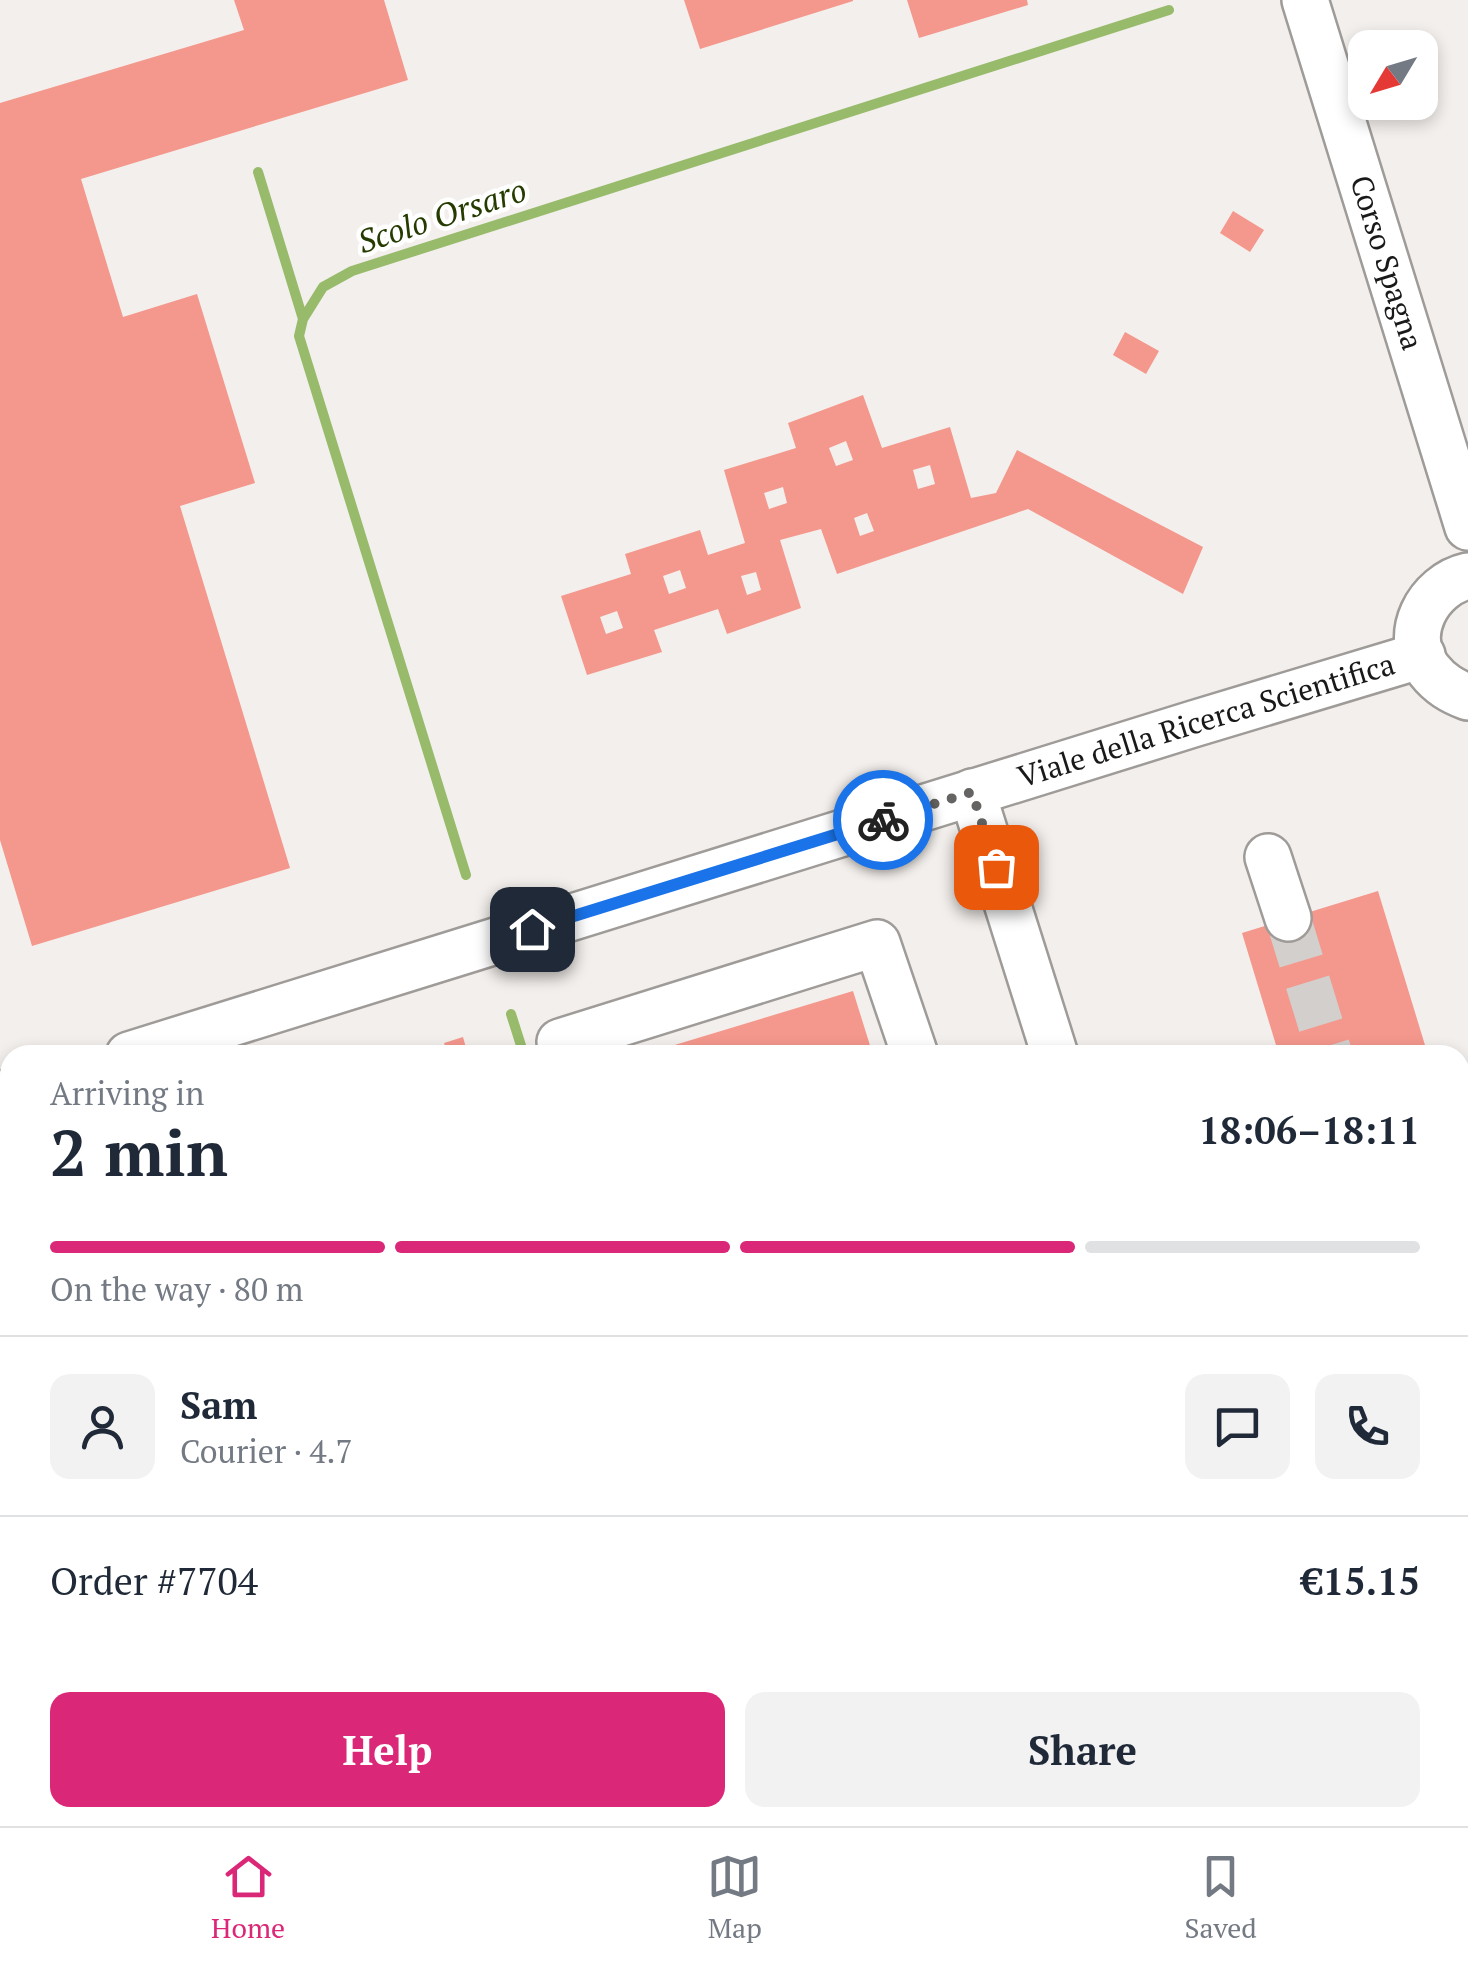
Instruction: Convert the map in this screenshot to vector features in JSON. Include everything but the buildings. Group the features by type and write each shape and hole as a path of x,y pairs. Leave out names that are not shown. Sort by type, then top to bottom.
{"street":[{"name":"Corso Spagna","path":"1305,0 1468,527"},
{"path":"1468,576 1439,590 1426,604 1418,641 1426,667 1448,690 1468,697"},
{"name":"Viale della Ricerca Scientifica","path":"161,1045 1422,655"},
{"path":"972,792 1052,1045"},
{"path":"1268,857 1288,918"},
{"path":"561,1045 560,1042 877,943 912,1045"}],"waterway":[{"name":"Scolo Orsaro","path":"466,875 299,336 303,319 323,287 352,271 1169,10"},
{"path":"258,172 303,319"},
{"name":"Scolo Orsaro","path":"511,1014 521,1045"}],"tunnel":[{"path":"1288,918 1327,1045"}],"way so far":[{"path":"883,820 972,792 996,867"}],"route":[{"path":"532,929 883,820"}]}
